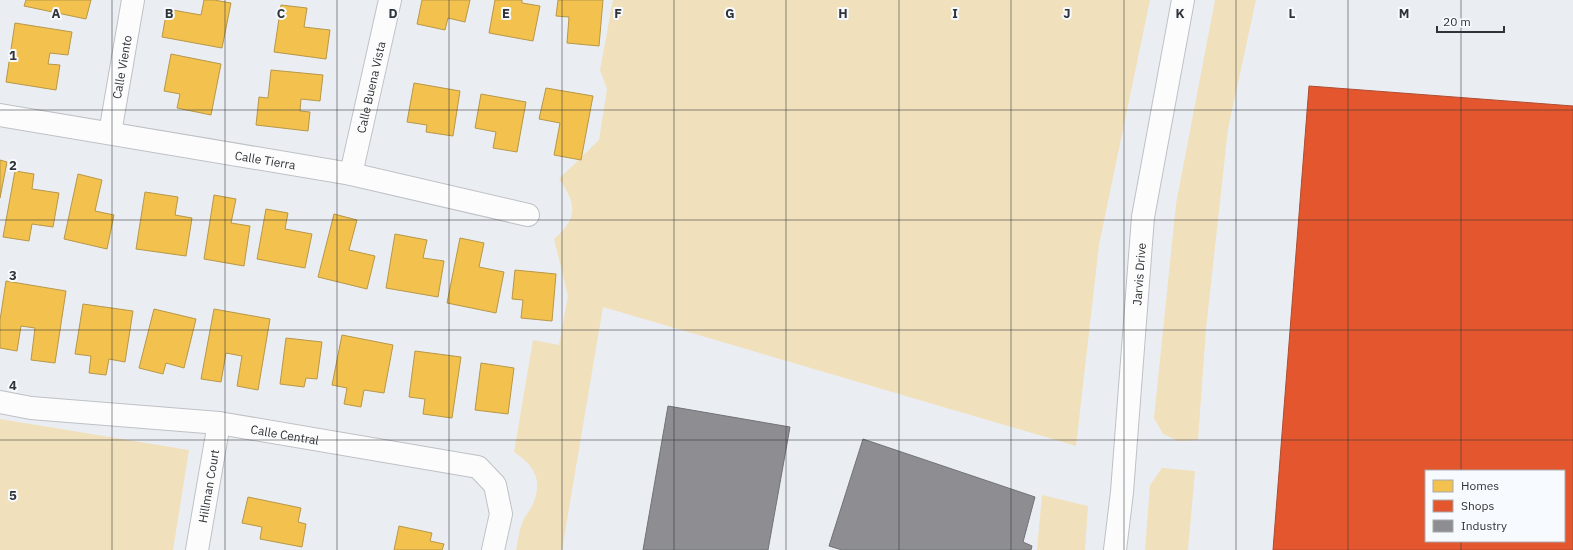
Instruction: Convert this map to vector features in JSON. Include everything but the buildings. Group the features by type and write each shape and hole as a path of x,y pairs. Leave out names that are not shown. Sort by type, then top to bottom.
{"street":[{"name":"Calle Viento","path":"110,133 133,0"},
{"name":"Calle Buena Vista","path":"351,174 390,0"},
{"name":"Jarvis Drive","path":"1116,550 1122,492 1143,217 1183,0"},
{"name":"Calle Tierra","path":"0,115 351,174 528,215"},
{"name":"Calle Central","path":"0,402 31,408 219,423 478,468 495,485 501,514 494,550"},
{"name":"Hillman Court","path":"198,550 219,423"}],"shaded area":[{"path":"613,0 1150,0 1099,245 1076,446 603,307 562,550 516,550 521,526 533,504 537,485 534,472 531,467 514,452 533,340 559,345 568,296 554,239 562,231 571,217 572,203 559,179 599,140 607,89 600,70"},
{"path":"1215,0 1256,0 1228,129 1206,329 1198,440 1178,441 1163,434 1154,418 1176,204"},
{"path":"0,419 189,450 173,550 0,550"},
{"path":"1162,468 1195,471 1188,550 1145,550 1150,485"},
{"path":"1042,495 1088,506 1085,550 1037,550"}]}
